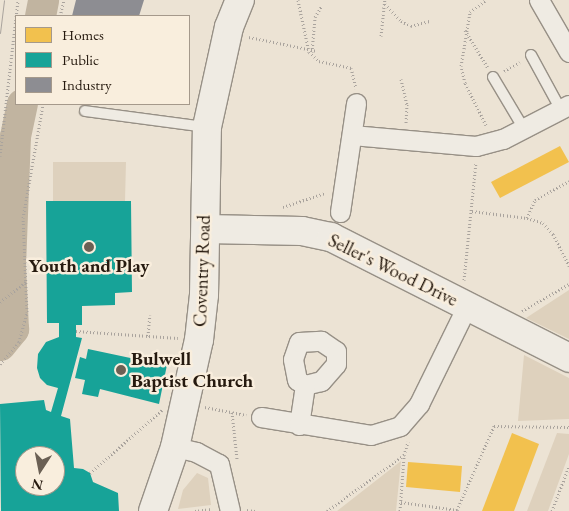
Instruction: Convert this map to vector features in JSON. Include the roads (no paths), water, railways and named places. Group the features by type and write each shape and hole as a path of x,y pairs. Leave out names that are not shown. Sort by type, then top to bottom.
{"street":[{"name":"Coventry Road","path":"154,511 175,447 199,340 206,229 203,182 207,127 230,27 240,0"},
{"path":"540,0 569,52"},
{"path":"340,212 356,103"},
{"path":"352,135 406,142 485,144 524,129 565,107"},
{"name":"Seller's Wood Drive","path":"206,229 302,230 331,237 569,358"},
{"path":"261,417 300,425 371,435 400,426 419,404 464,304"},
{"path":"300,425 305,385"},
{"path":"175,447 196,452 219,464 230,511"}],"lane":[{"path":"531,55 565,107"},
{"path":"493,77 524,129"},
{"path":"85,110 207,127"}],"waterway":[{"path":"40,15 43,0"},
{"path":"0,345 13,329 10,266 15,136 22,105"}],"tram line":[{"path":"0,33 4,0"}],"place":[{"name":"Youth and Play","path":"89,247"},
{"name":"Bulwell Baptist Church","path":"121,370"}]}
